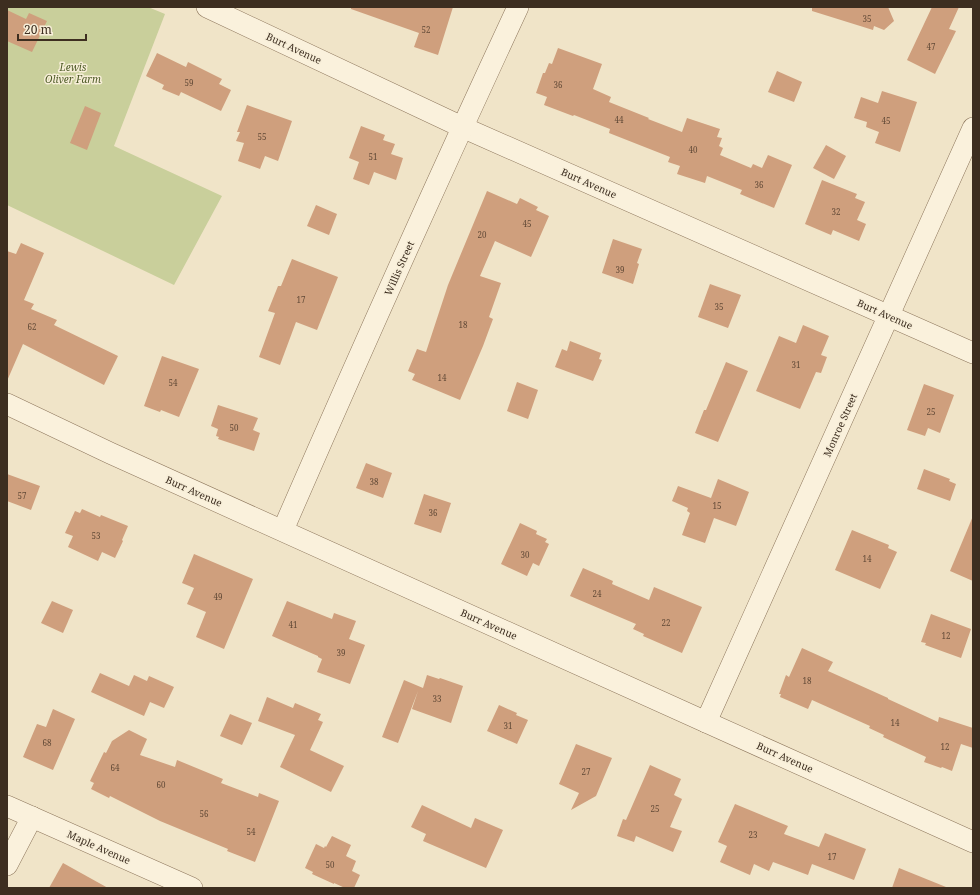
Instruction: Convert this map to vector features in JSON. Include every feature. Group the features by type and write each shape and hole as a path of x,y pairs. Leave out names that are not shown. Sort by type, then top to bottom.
{"street":[{"name":"Burt Avenue","path":"207,7 462,127 973,353"},
{"name":"Willis Street","path":"282,530 362,348 518,7"},
{"name":"Monroe Street","path":"706,722 973,128"},
{"name":"Burr Avenue","path":"7,404 110,453 973,842"},
{"name":"Maple Avenue","path":"7,806 192,888"},
{"path":"7,865 32,817"}],"green space":[{"name":"Lewis Oliver Farm","path":"7,7 148,7 165,14 114,146 222,196 174,285 7,205"}],"building":[{"path":"351,7 453,7 438,55 414,47 419,33 351,9"},
{"path":"812,7 888,7 894,21 884,30 874,26 873,30 812,11"},
{"path":"932,7 959,7 949,29 956,31 935,74 907,60"},
{"path":"7,10 26,19 29,13 47,21 32,52 7,41"},
{"path":"558,48 602,64 593,89 611,97 609,102 682,132 687,118 720,129 717,137 722,138 719,146 723,148 720,155 751,168 753,164 762,168 768,155 792,165 774,208 740,194 742,190 707,176 705,183 677,174 680,166 668,162 670,157 609,133 610,129 544,105 547,97 536,93 543,73 545,73 549,63 552,64"},
{"path":"157,53 186,67 188,62 222,79 219,84 231,90 221,111 181,92 179,96 162,89 164,85 146,76"},
{"path":"777,71 802,82 794,102 768,92"},
{"path":"882,91 917,102 900,152 875,143 879,132 866,127 867,122 854,118 861,97 878,103"},
{"path":"247,105 292,121 278,161 265,156 260,169 238,161 244,143 236,141 240,132 237,132"},
{"path":"85,106 101,113 87,150 70,143"},
{"path":"361,126 385,135 383,140 395,144 391,154 403,158 396,180 374,172 369,185 353,179 359,162 349,158"},
{"path":"826,145 846,156 834,179 813,168"},
{"path":"822,180 857,194 855,198 865,202 857,220 866,224 859,241 833,230 831,235 805,224"},
{"path":"487,191 517,204 520,198 538,207 536,210 549,216 531,257 495,241 480,276 501,283 489,317 493,319 460,400 412,380 415,374 408,371 417,349 426,352 448,285"},
{"path":"316,205 337,214 329,235 307,226"},
{"path":"613,239 642,249 637,263 639,264 633,284 602,273"},
{"path":"21,243 44,253 24,300 34,304 31,309 57,320 54,325 118,356 104,385 23,344 7,381 7,251 16,254"},
{"path":"292,259 338,277 317,330 296,322 280,365 259,357 275,313 268,311 278,286 281,286"},
{"path":"710,284 741,295 728,328 698,317"},
{"path":"803,325 829,336 821,355 827,357 821,373 816,372 800,409 756,391 779,336 796,343"},
{"path":"570,341 601,353 599,359 602,360 593,381 555,367 562,349 567,351"},
{"path":"162,356 199,369 179,417 161,410 160,412 144,406"},
{"path":"726,362 748,371 718,442 695,433"},
{"path":"517,382 538,390 528,419 507,411"},
{"path":"924,384 954,395 940,433 928,428 925,436 907,430"},
{"path":"218,405 258,418 253,430 260,433 254,451 218,439 219,437 216,436 218,429 211,426"},
{"path":"366,463 392,473 383,498 356,488"},
{"path":"924,469 950,479 949,481 956,484 950,501 917,489"},
{"path":"7,474 40,486 31,510 7,501"},
{"path":"718,479 749,492 736,526 714,518 705,543 682,535 690,513 687,511 688,508 672,501 678,486 711,498"},
{"path":"424,494 451,503 441,533 414,524"},
{"path":"82,509 100,517 101,515 128,526 115,558 102,552 98,561 68,547 73,536 65,533 75,511 80,513"},
{"path":"973,516 973,581 950,571"},
{"path":"520,523 537,531 536,534 547,539 545,542 549,544 539,566 533,563 527,576 501,564"},
{"path":"852,530 889,545 888,548 897,552 880,589 835,570"},
{"path":"194,554 253,579 224,649 196,637 206,612 187,604 194,588 182,583"},
{"path":"583,568 613,581 612,584 649,600 654,587 702,607 682,653 643,636 644,634 633,629 636,624 570,596"},
{"path":"52,601 73,610 63,633 41,623"},
{"path":"287,601 332,619 334,613 356,621 349,639 365,645 350,684 317,672 322,659 318,656 272,636"},
{"path":"931,614 971,629 961,658 925,645 926,643 921,642"},
{"path":"802,648 833,662 828,671 938,722 939,717 973,728 973,748 961,744 952,771 924,762 926,757 883,737 884,735 869,728 870,726 812,700 808,709 780,697 781,694 779,694 786,675 789,677"},
{"path":"100,673 129,686 134,675 147,681 149,676 174,687 164,708 150,702 144,716 91,692"},
{"path":"427,675 463,686 451,723 412,709 418,691 398,743 382,737 404,680 423,688"},
{"path":"267,697 293,708 295,703 321,714 318,720 323,722 310,750 344,766 331,792 280,767 295,735 258,721"},
{"path":"499,705 528,720 517,744 487,731"},
{"path":"53,709 75,719 53,770 23,757 37,724 46,727"},
{"path":"230,714 252,723 242,745 220,736"},
{"path":"129,730 147,739 140,755 175,767 177,760 223,779 221,783 258,797 259,793 279,801 255,862 227,851 228,849 160,821 110,796 109,798 91,789 94,783 90,781 104,752 106,753 112,741"},
{"path":"576,744 612,758 596,796 571,810 579,793 559,784"},
{"path":"650,765 681,779 674,795 682,799 670,827 682,831 673,852 636,836 634,842 617,836 623,819 626,820"},
{"path":"735,804 788,826 784,834 819,847 825,833 866,849 854,880 812,864 808,875 773,862 769,871 754,864 750,875 720,862 727,846 718,842"},
{"path":"422,805 471,828 475,818 503,830 486,868 423,841 426,834 411,827"},
{"path":"332,836 351,845 346,856 356,861 352,871 360,875 354,888 345,888 334,884 312,874 313,872 305,868 316,844 324,848 325,846 326,847"},
{"path":"63,863 108,888 49,888"},
{"path":"899,868 946,887 946,888 892,888"}]}
